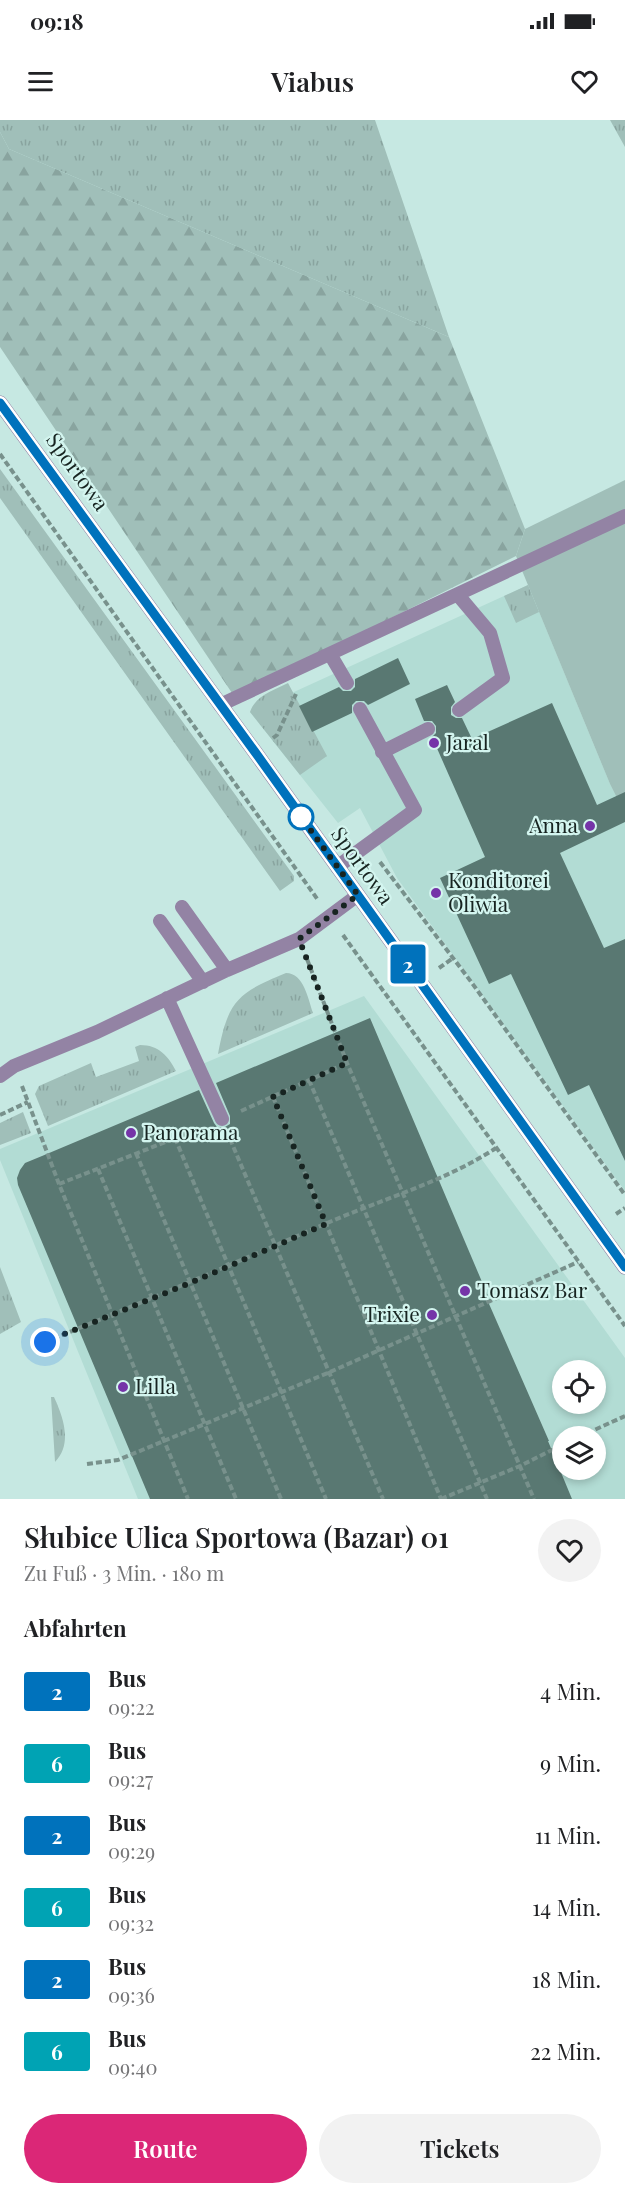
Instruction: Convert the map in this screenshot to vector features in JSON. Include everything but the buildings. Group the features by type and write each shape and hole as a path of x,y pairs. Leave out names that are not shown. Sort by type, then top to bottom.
{"street":[{"name":"Sportowa","path":"0,403 255,752 625,1267"}],"lane":[{"path":"220,705 625,516"},
{"path":"458,595 490,633 503,678 459,710"},
{"path":"330,654 346,683"},
{"path":"337,867 415,810 360,709"},
{"path":"382,752 428,729"},
{"path":"0,1076 7,1064 97,1032 226,970 299,939 358,895"},
{"path":"182,907 226,970"},
{"path":"160,921 202,982"},
{"path":"167,998 222,1119"}],"path":[{"path":"0,454 625,1326"},
{"path":"228,773 277,735 311,663"},
{"path":"367,845 472,983 625,1195"},
{"path":"299,939 347,1063 534,1499"},
{"path":"59,1184 222,1119 347,1063"},
{"path":"7,1064 28,1102 59,1184 188,1499"},
{"path":"309,1080 487,1499"},
{"path":"273,1097 441,1499 552,1450"},
{"path":"0,1115 28,1102"},
{"path":"222,1119 383,1499"},
{"path":"175,1138 326,1499"},
{"path":"45,1342 153,1299 363,1208 403,1193 478,1160 496,1148"},
{"path":"136,1154 281,1499"},
{"path":"98,1169 236,1499"},
{"path":"87,1464 118,1460 330,1372 578,1262"},
{"path":"603,1426 625,1416"}],"shaded area":[{"path":"528,585 610,784 625,814 625,1191 397,878 360,808 338,823 250,712"},
{"path":"364,996 625,1358 625,1499 138,1499 0,1160 0,1149"}],"green space":[{"path":"0,120 375,120 449,337 9,149 0,132"},
{"path":"610,120 625,120 625,147"},
{"path":"0,132 9,149 449,337 525,529 516,556 234,696 0,347"},
{"path":"0,469 294,876 294,881 280,891 0,498"},
{"path":"625,480 625,814 610,784 516,556 525,529"},
{"path":"528,585 539,612 516,623 504,596"},
{"path":"288,683 327,756 300,775 250,712 261,697"},
{"path":"286,973 297,977 301,982 313,1013 218,1054 226,1022 237,1001 256,987"},
{"path":"140,1045 158,1049 176,1071 48,1126 35,1094 39,1086 91,1063 96,1077 139,1061 135,1047"},
{"path":"23,1112 31,1133 0,1145 0,1123"},
{"path":"0,1267 21,1322 0,1334"},
{"path":"51,1397 54,1397 65,1430 64,1447 55,1462"}],"bus line":[{"name":"2","path":"0,403 255,752 625,1267"}],"place":[{"name":"Jaral","path":"434,743"},
{"name":"Anna","path":"590,826"},
{"name":"Konditorei Oliwia","path":"436,893"},
{"name":"Panorama","path":"131,1133"},
{"name":"Tomasz Bar","path":"465,1291"},
{"name":"Trixie","path":"432,1315"},
{"name":"Lilla","path":"123,1387"}],"route":[{"path":"45,1342 326,1224 273,1097 347,1063 299,939 358,895 301,817"}]}
